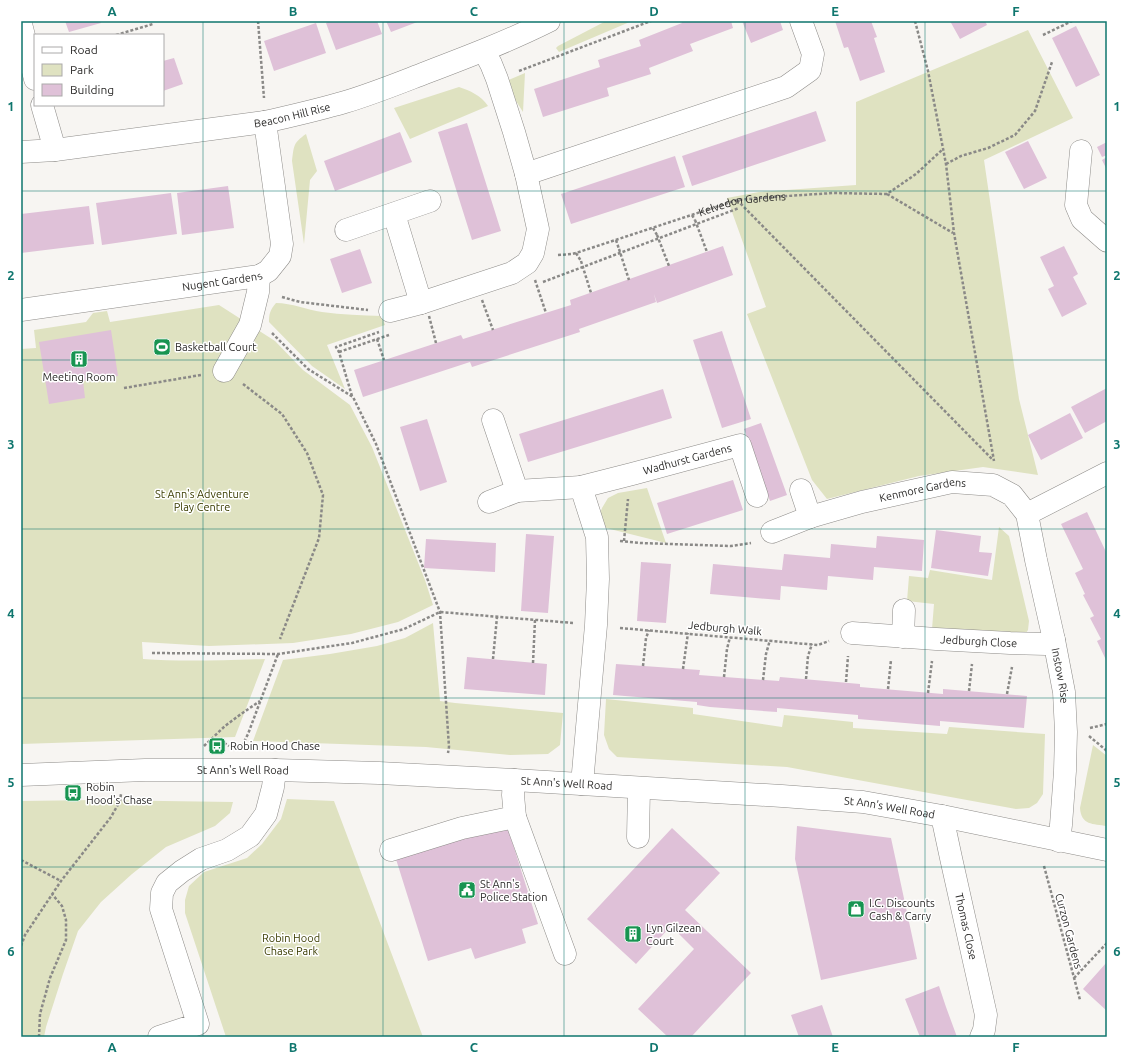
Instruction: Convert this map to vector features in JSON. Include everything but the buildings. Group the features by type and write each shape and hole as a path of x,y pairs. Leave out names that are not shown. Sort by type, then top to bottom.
{"street":[{"name":"Beacon Hill Rise","path":"21,152 55,150 265,122 346,102 484,50 549,21"},
{"path":"526,174 786,87 810,70 813,54 801,21"},
{"path":"21,24 34,75"},
{"path":"390,311 425,309 512,273 527,263 533,253 538,229 526,174 497,79 484,50"},
{"path":"42,106 55,150"},
{"name":"Nugent Gardens","path":"21,310 258,284 280,256 282,244 265,122"},
{"path":"1081,151 1076,205 1082,220 1107,241"},
{"path":"346,230 430,201"},
{"path":"394,214 425,309"},
{"path":"224,370 250,325 258,284"},
{"path":"493,420 517,492"},
{"name":"Wadhurst Gardens","path":"489,502 517,492 581,487 740,445 757,496"},
{"path":"1026,514 1107,473"},
{"name":"Kenmore Gardens","path":"772,532 810,517 862,502 952,482 993,485 1012,495 1026,514"},
{"path":"581,487 597,537 598,579 596,625 582,784"},
{"path":"801,490 810,517"},
{"name":"Instow Rise","path":"1026,514 1064,692 1066,732 1065,771 1059,841"},
{"path":"903,637 904,610"},
{"name":"Jedburgh Close","path":"852,633 936,639 1046,644 1054,640"},
{"name":"St Ann's Well Road","path":"21,775 145,770 275,770 379,773 863,802 942,816 1107,850"},
{"path":"159,1037 198,1024 161,909 162,893 167,883 182,871 201,859 227,850 250,836 266,814 275,770"},
{"path":"514,780 513,794 515,817 565,954"},
{"path":"638,837 639,788"},
{"name":"Thomas Close","path":"942,816 986,1015 984,1030 981,1037"},
{"path":"391,850 462,828 515,817"}],"path":[{"path":"258,21 265,122"},
{"path":"497,79 651,21"},
{"path":"737,200 995,462 954,233 946,164 928,71 915,21"},
{"path":"1043,36 1072,21"},
{"path":"119,34 153,24"},
{"path":"946,164 961,156 988,148 1015,135 1035,111 1052,62"},
{"path":"943,149 916,174 887,194 954,233"},
{"name":"Kelvedon Gardens","path":"533,253 549,255 576,253 737,200 833,192 887,194"},
{"path":"692,215 707,252"},
{"path":"653,228 669,266"},
{"path":"616,240 620,248 629,280"},
{"path":"576,253 581,261 591,293"},
{"path":"535,280 546,313"},
{"path":"258,284 300,302 359,310 390,311"},
{"path":"482,300 494,330"},
{"path":"425,309 436,343"},
{"path":"253,315 308,369 353,397"},
{"path":"376,333 384,360"},
{"path":"371,335 336,347 353,397 376,444 440,612 449,747 443,776"},
{"path":"124,388 224,370 282,414 308,453 323,495 319,538 280,639"},
{"path":"624,541 632,474"},
{"path":"597,537 641,543 731,546 757,542 772,532"},
{"path":"152,653 278,654 352,643 404,629 440,612 596,625"},
{"path":"493,659 497,617"},
{"path":"533,662 535,620"},
{"name":"Jedburgh Walk","path":"596,625 818,645 852,633"},
{"path":"643,666 648,630"},
{"path":"683,669 688,633"},
{"path":"724,677 730,637"},
{"path":"763,680 766,654 770,640"},
{"path":"806,679 808,656 812,644"},
{"path":"242,746 248,734 278,654"},
{"path":"846,682 847,661"},
{"path":"888,689 891,662"},
{"path":"928,693 932,662"},
{"path":"968,691 971,666"},
{"path":"1007,694 1012,668"},
{"path":"229,746 226,743 221,742 209,742 225,726 260,701"},
{"path":"1087,734 1107,751"},
{"path":"21,946 25,935 61,881 111,817 120,801 121,793 128,794"},
{"path":"21,860 61,881"},
{"name":"Curzon Gardens","path":"1044,866 1080,1000"},
{"path":"39,1037 40,1014 50,978 66,940 66,920 62,906 52,894"},
{"path":"1074,979 1107,943"}],"green space":[{"path":"606,21 632,21 559,52 556,48 558,46"},
{"path":"1028,30 1073,118 984,160 1019,399 1038,475 983,467 919,476 827,499 812,480 747,314 766,307 727,198 759,192 856,185 856,102"},
{"path":"525,73 523,112 507,87 506,81"},
{"path":"459,87 479,96 488,106 410,139 394,108"},
{"path":"306,134 317,171 310,180 304,244 292,161 296,143"},
{"path":"276,303 288,304 330,313 382,316 385,325 327,345 345,389 312,366 269,322 270,312"},
{"name":"St Ann's Adventure Play Centre","path":"219,305 275,341 303,370 350,405 372,447 425,580 433,605 398,622 351,634 293,643 209,646 142,642 143,659 188,661 265,659 235,737 21,744 21,349 36,348 34,330 86,322 93,313 107,311 110,322"},
{"path":"647,488 666,543 606,528 600,523 599,516 608,498 618,493"},
{"path":"999,527 1009,536 1029,621 1028,630 1026,633 932,629 934,604 907,601 909,576 928,578 930,570 992,580"},
{"path":"433,623 440,701 563,713 560,745 548,754 510,755 426,747 253,741 283,660 377,646 405,638"},
{"path":"606,699 693,708 693,714 782,727 784,715 853,722 853,728 947,734 949,727 1045,734 1043,794 1037,803 1029,808 1016,809 787,767 617,757 609,749 604,735"},
{"path":"1093,745 1107,756 1107,826 1089,823 1085,821 1081,814 1080,808"},
{"name":"Robin Hood Chase Park","path":"287,799 334,801 423,1037 226,1037 185,913 185,900 189,886 204,872 247,858 262,844 281,819"},
{"path":"95,800 233,802 230,813 215,826 166,847 132,874 101,902 78,931 44,1037 21,1037 21,801"}],"place":[{"name":"Basketball Court","path":"162,347"},
{"name":"Meeting Room","path":"79,359"},
{"name":"Robin Hood Chase","path":"217,746"},
{"name":"Robin Hood's Chase","path":"73,793"},
{"name":"St Ann's Police Station","path":"467,890"},
{"name":"I.C. Discounts Cash & Carry","path":"856,909"},
{"name":"Lyn Gilzean Court","path":"633,934"}]}
